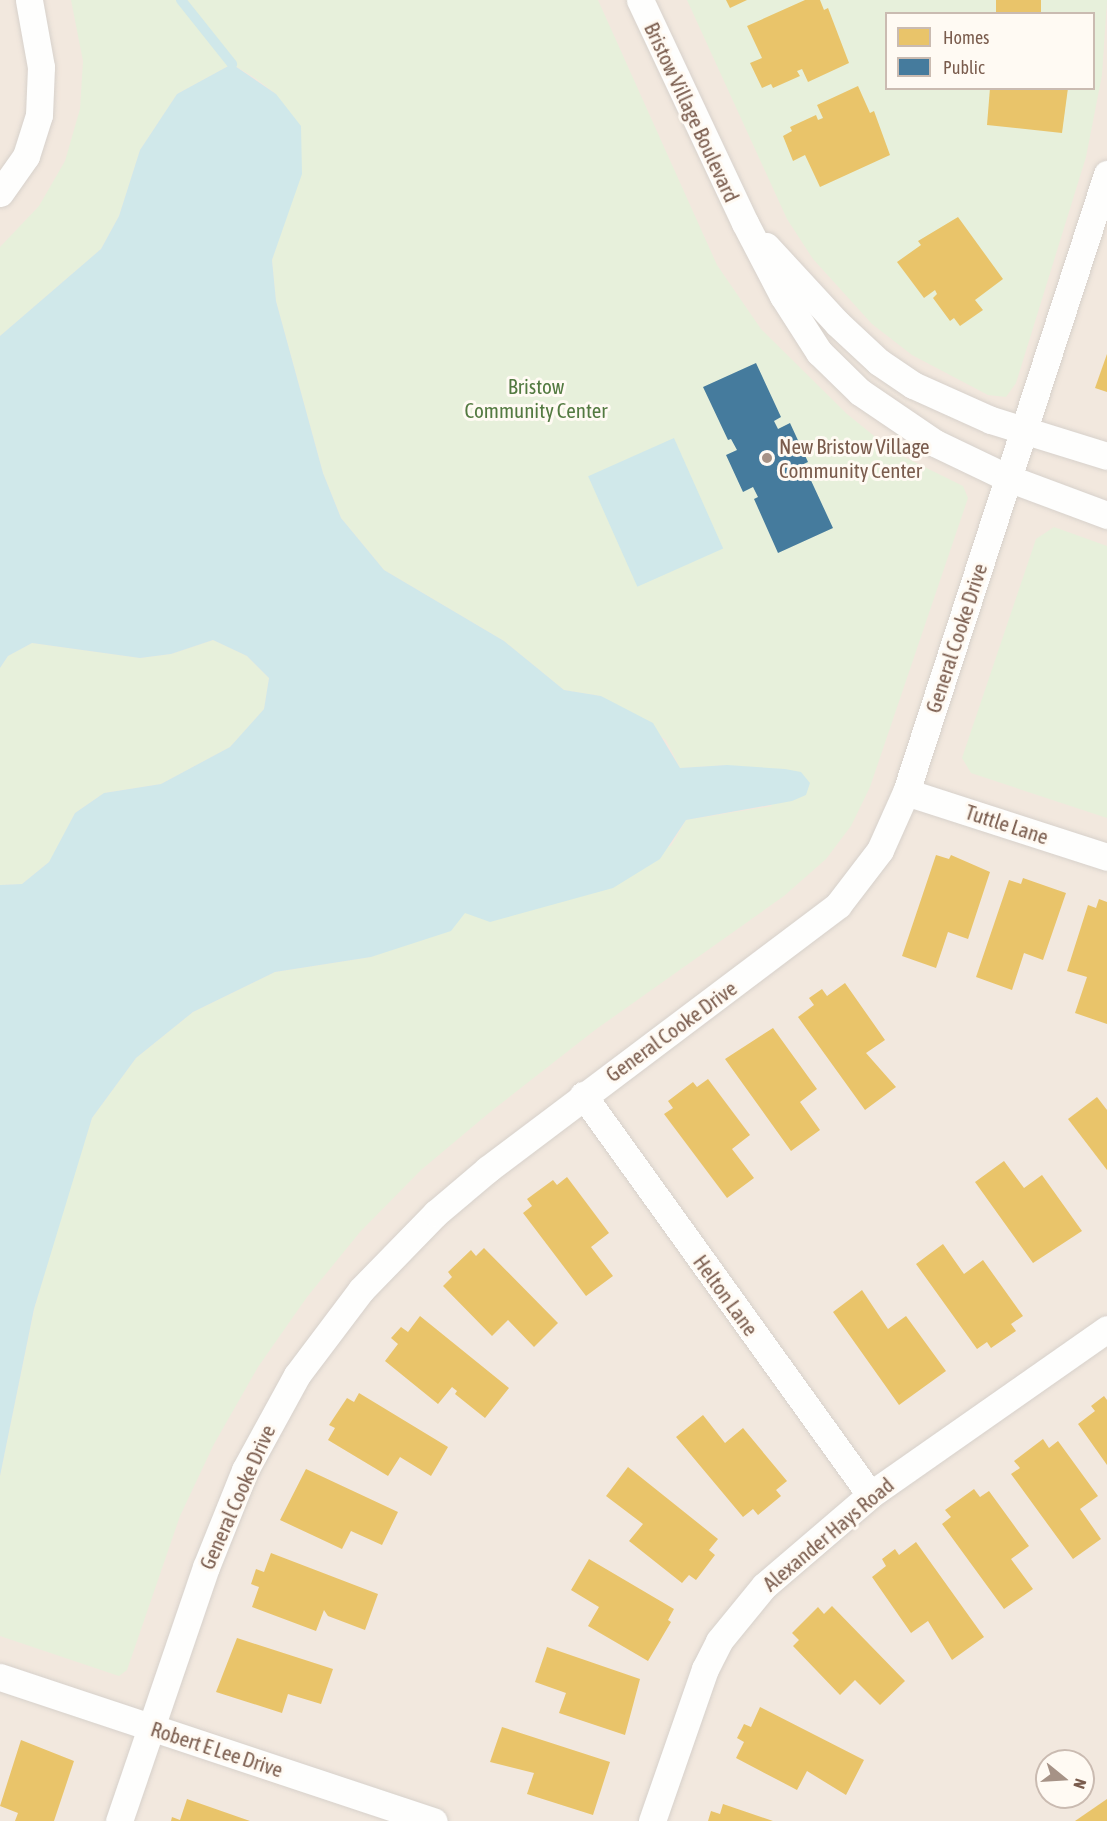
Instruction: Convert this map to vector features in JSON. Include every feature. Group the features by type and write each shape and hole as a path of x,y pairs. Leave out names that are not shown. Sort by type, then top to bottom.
{"street":[{"path":"0,194 26,156 39,115 41,67 29,0"},
{"name":"Bristow Village Boulevard","path":"640,0 745,223 783,296 819,352 860,392 935,443 1008,478 1107,515"},
{"name":"General Cooke Drive","path":"119,1821 206,1567 245,1470 297,1375 362,1290 436,1213 584,1095 838,905 880,850 906,792 1107,174"},
{"name":"Bristow Village Boulevard","path":"745,223 879,362 948,403 1024,431 1107,456"},
{"name":"Tuttle Lane","path":"906,792 1107,857"},
{"name":"Helton Lane","path":"584,1095 870,1495"},
{"name":"Alexander Hays Road","path":"652,1821 705,1669 719,1641 764,1586 870,1495 1107,1329"},
{"name":"Robert E Lee Drive","path":"0,1677 434,1821"}],"shaded area":[{"path":"0,0 1107,0 1107,1821 0,1821"}],"green space":[{"name":"Bristow Community Center","path":"71,0 598,0 717,265 761,329 847,414 894,452 963,486 968,498 870,787 851,826 826,859 784,896 595,1030 489,1113 421,1170 360,1232 307,1297 258,1367 214,1444 180,1516 127,1670 119,1676 0,1636 0,1476 34,1310 92,1118 136,1058 193,1012 275,972 371,957 465,913 671,846 686,820 772,806 727,765 680,768 666,740 601,696 564,690 504,641 384,570 341,518 323,473 276,301 272,260 285,220 276,94 255,78 232,64 177,94 140,150 119,216 101,249 0,336 0,247 39,206 65,161 80,109 83,61"},
{"path":"687,0 1107,0 1102,75 1086,157 1016,383 1006,397 988,395 912,355 872,324 813,259 787,219"},
{"path":"1054,527 1107,546 1107,818 971,773 962,758 1036,539"},
{"path":"213,640 247,656 269,678 264,709 230,747 161,784 104,793 75,813 50,861 22,884 0,885 0,668 8,656 32,643 140,658 171,654"}],"water":[{"path":"232,64 276,94 301,126 302,174 272,260 276,301 323,473 341,518 384,570 504,641 564,690 601,696 653,723 680,768 727,765 785,769 801,772 810,783 806,795 792,801 686,820 660,859 613,888 490,922 465,913 451,931 371,957 275,972 193,1012 136,1058 92,1118 34,1309 0,1476 0,885 22,884 49,862 75,813 104,793 161,784 230,747 264,709 269,678 247,656 213,640 171,654 140,658 32,643 8,656 0,668 0,336 101,249 119,216 140,150 177,94"},
{"path":"674,438 723,549 637,587 588,476"}],"building: Homes":[{"path":"726,0 747,0 730,8"},
{"path":"805,0 820,0 824,10 828,8 849,63 808,82 802,69 797,71 800,76 773,88 771,84 762,88 750,63 762,58 747,26"},
{"path":"996,0 1041,0 1041,12 996,12"},
{"path":"858,86 870,113 874,111 890,155 820,187 805,155 793,161 783,136 792,131 790,127 816,115 818,120 823,118 817,105"},
{"path":"990,90 1068,90 1062,133 987,125"},
{"path":"958,217 1003,279 975,300 983,310 960,326 954,318 950,321 933,298 937,294 935,290 924,298 897,262 921,245 918,241"},
{"path":"1107,354 1107,392 1095,388"},
{"path":"936,855 949,859 951,855 990,872 968,939 948,932 936,968 902,956"},
{"path":"1023,878 1066,893 1043,960 1024,953 1012,990 976,977 1009,880 1021,884"},
{"path":"1099,899 1107,902 1107,1024 1075,1013 1087,977 1067,971 1088,905 1096,908"},
{"path":"845,983 885,1040 866,1053 896,1087 865,1110 798,1017 814,1005 809,998 822,989 827,996"},
{"path":"773,1028 817,1089 800,1102 820,1130 791,1151 725,1059"},
{"path":"708,1079 750,1135 732,1149 754,1178 727,1198 664,1114 673,1108 668,1101 693,1082 697,1087"},
{"path":"1097,1097 1107,1110 1107,1170 1068,1119"},
{"path":"1004,1161 1024,1188 1042,1175 1082,1231 1033,1263 975,1182"},
{"path":"567,1177 609,1233 591,1247 613,1276 586,1296 523,1213 532,1206 527,1199 553,1180 557,1185"},
{"path":"943,1244 964,1274 983,1260 1023,1316 1011,1324 1016,1331 991,1348 987,1342 977,1349 916,1264"},
{"path":"484,1248 558,1323 534,1347 508,1320 492,1336 443,1286 452,1277 448,1272 471,1250 476,1256"},
{"path":"862,1290 888,1329 906,1316 946,1371 899,1405 833,1312"},
{"path":"420,1316 509,1388 485,1418 455,1394 457,1391 452,1387 438,1404 385,1361 398,1344 391,1338 401,1327 408,1332"},
{"path":"359,1393 448,1447 431,1476 400,1457 388,1476 328,1440 335,1428 329,1425 347,1398 354,1402"},
{"path":"1104,1396 1107,1400 1107,1465 1078,1424 1095,1411 1091,1406"},
{"path":"703,1415 725,1443 743,1428 787,1481 776,1490 781,1496 758,1515 753,1509 743,1517 676,1437"},
{"path":"1043,1439 1049,1448 1058,1441 1098,1496 1080,1509 1101,1539 1073,1559 1011,1474 1020,1468 1014,1461"},
{"path":"628,1467 718,1539 709,1550 715,1555 696,1580 689,1575 682,1583 629,1541 643,1524 606,1496"},
{"path":"306,1469 398,1512 382,1545 351,1531 342,1549 280,1520"},
{"path":"974,1489 980,1497 989,1491 1029,1546 1011,1559 1033,1589 1004,1609 942,1524 951,1517 945,1510"},
{"path":"916,1542 984,1637 952,1660 928,1621 911,1633 872,1577 886,1566 882,1559 895,1549 899,1555"},
{"path":"271,1553 378,1594 365,1630 328,1616 324,1610 316,1631 252,1607 259,1587 251,1584 256,1569 264,1572"},
{"path":"589,1559 674,1609 668,1620 671,1622 648,1661 588,1626 599,1607 571,1590"},
{"path":"832,1606 905,1681 880,1705 855,1680 840,1695 793,1646 799,1640 792,1633 818,1607 824,1614"},
{"path":"237,1638 333,1669 321,1704 288,1694 282,1713 216,1692"},
{"path":"547,1647 640,1679 625,1735 559,1713 566,1693 535,1682"},
{"path":"760,1707 864,1760 846,1795 807,1771 797,1790 736,1758 744,1742 737,1738 744,1724 751,1727"},
{"path":"502,1727 610,1762 593,1815 527,1794 534,1773 490,1762"},
{"path":"21,1740 74,1761 54,1821 15,1821 18,1813 0,1806"},
{"path":"187,1799 250,1821 171,1821 172,1817 180,1820"},
{"path":"1107,1799 1107,1821 1075,1821 1095,1809"},
{"path":"723,1804 773,1821 708,1821 711,1811 720,1814"}],"building: Public":[{"name":"New Bristow Village Community Center","path":"756,363 781,417 774,421 778,429 790,423 808,462 795,468 799,478 808,474 833,528 778,553 754,499 758,497 753,487 743,492 726,455 737,450 731,439 728,440 703,387"}],"waterway":[{"path":"181,0 232,64"}],"place":[{"name":"New Bristow Village Community Center","path":"767,458"}]}
